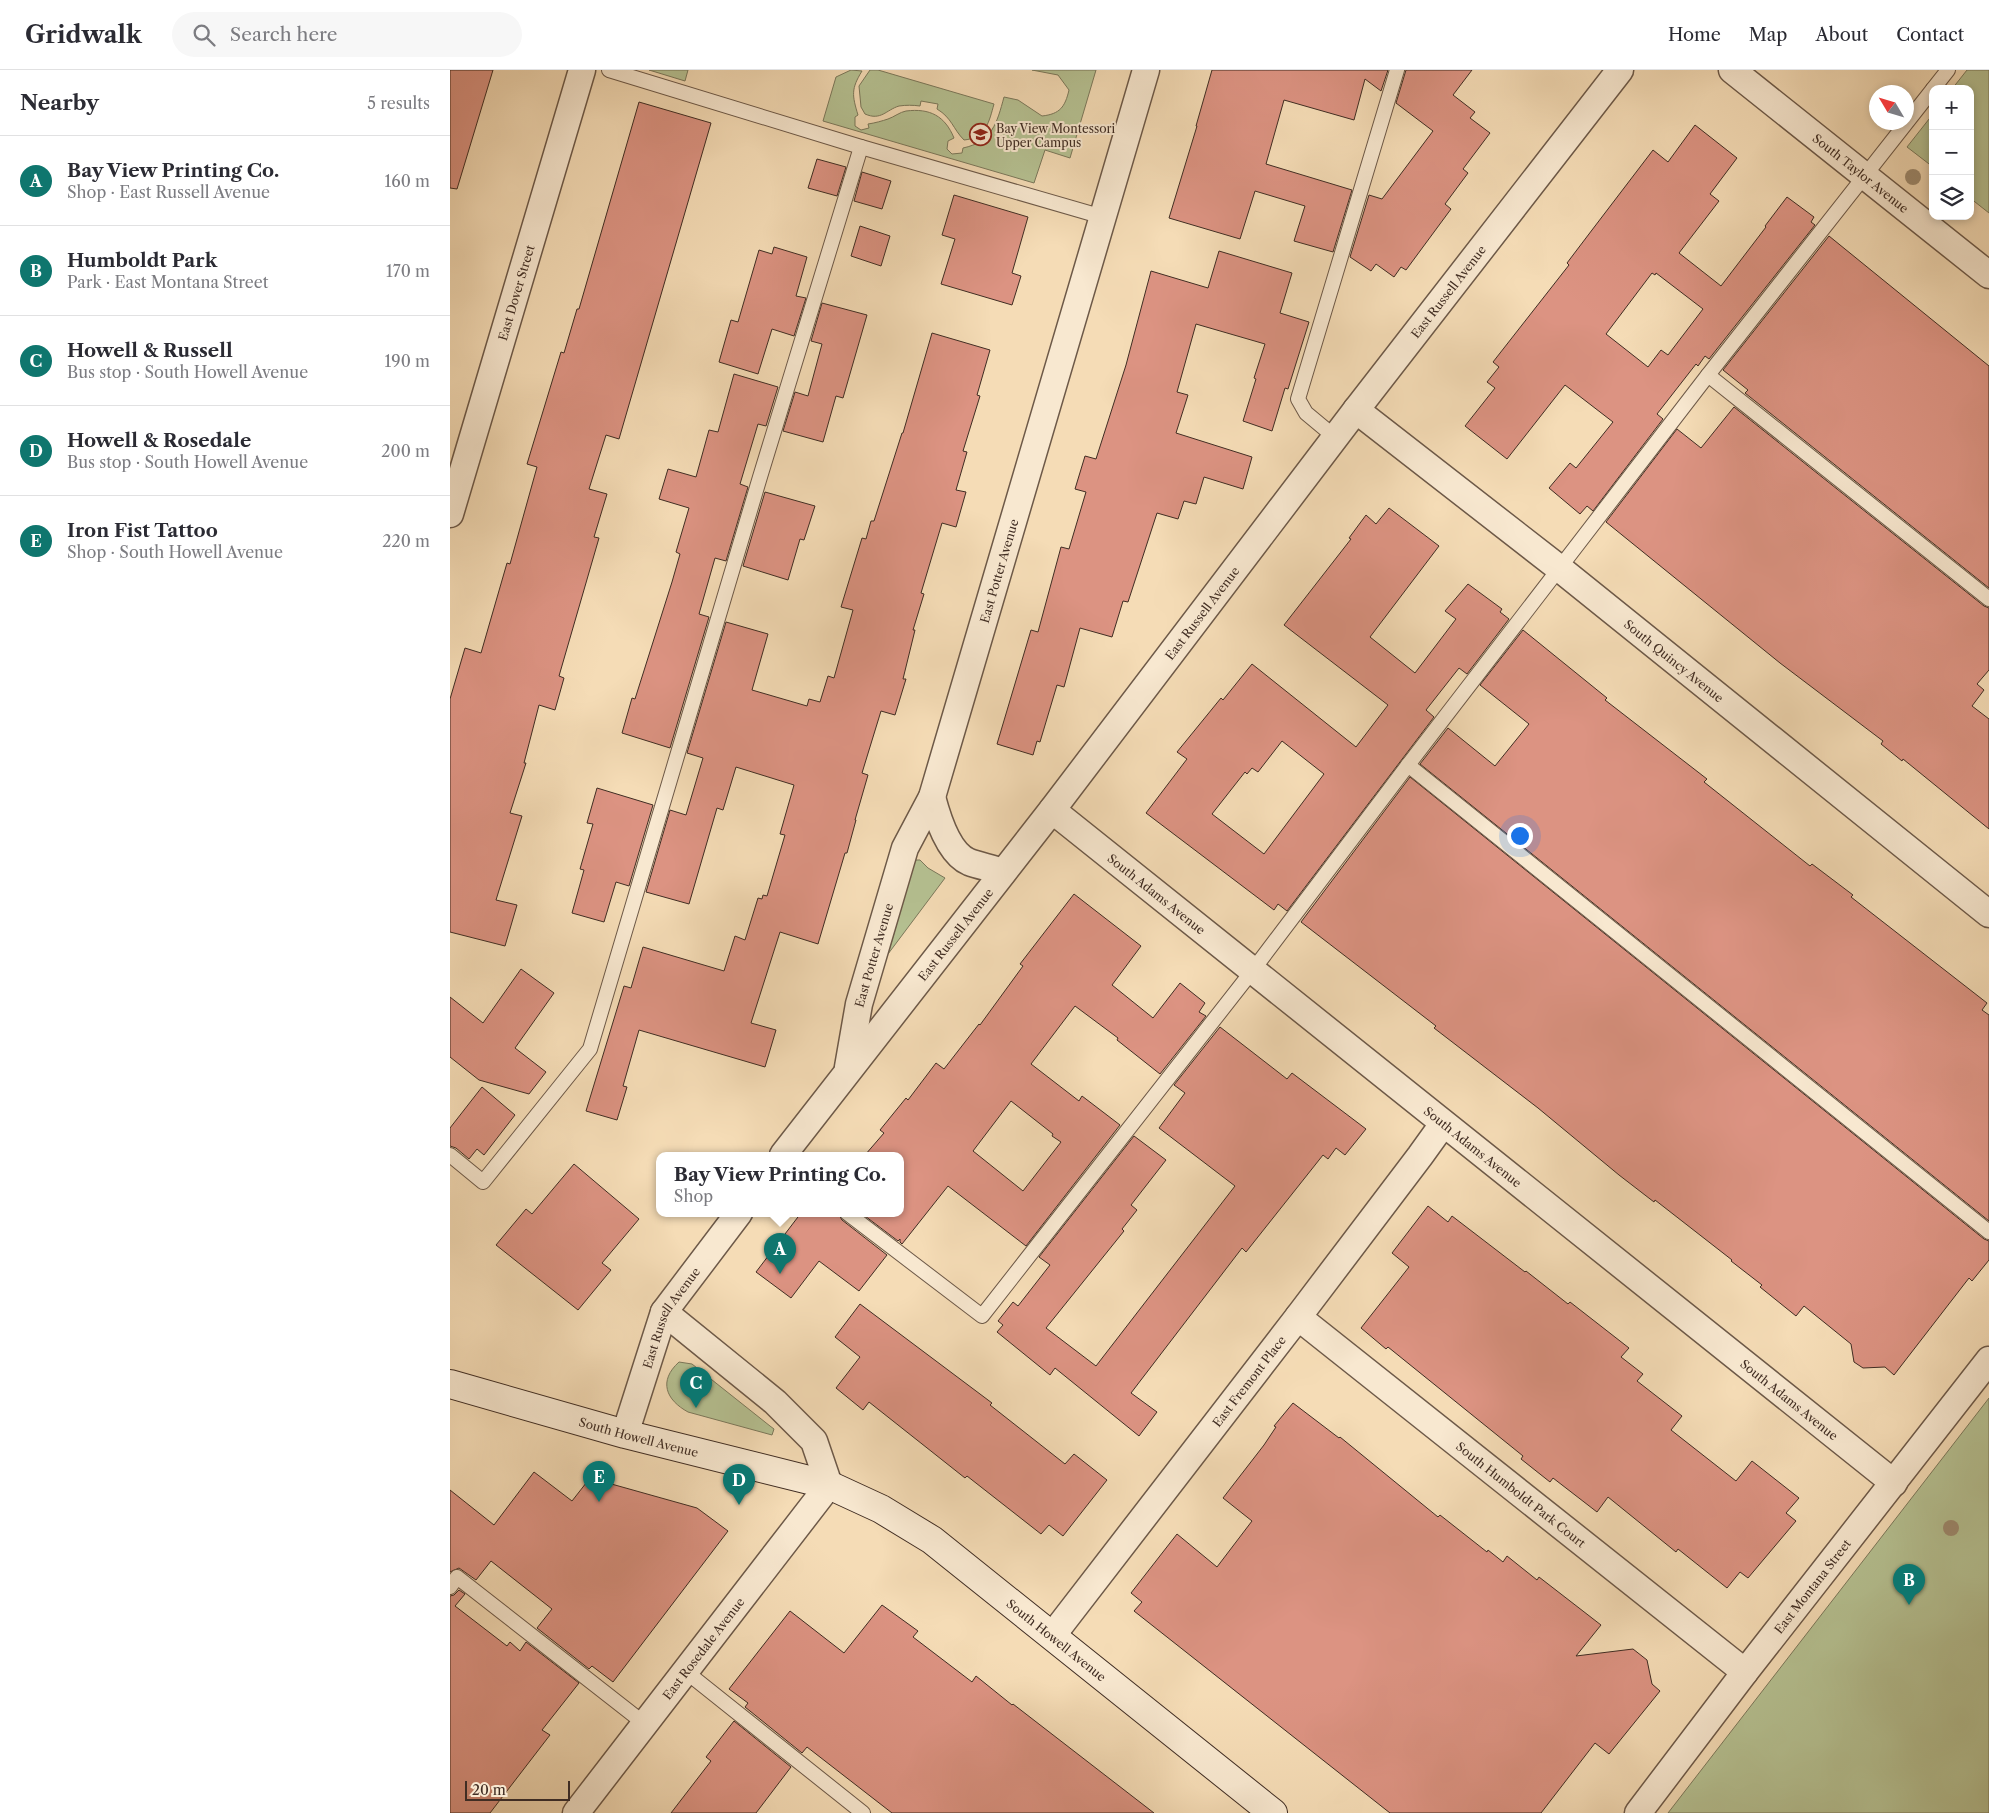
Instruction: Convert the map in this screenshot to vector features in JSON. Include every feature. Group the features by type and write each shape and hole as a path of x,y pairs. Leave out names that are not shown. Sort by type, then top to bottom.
{"street":[{"name":"East Dover Street","path":"450,514 582,70"},
{"name":"East Potter Avenue","path":"848,1070 859,1004 904,848 932,797 1146,70"},
{"name":"East Russell Avenue","path":"784,1152 1052,810 1356,410 1620,70"},
{"name":"South Taylor Avenue","path":"1732,70 1989,275"},
{"name":"South Quincy Avenue","path":"1356,410 1559,568 1989,914"},
{"path":"932,797 939,825 952,846 967,862 1003,872"},
{"name":"South Adams Avenue","path":"1052,810 1894,1483"},
{"name":"East Fremont Place","path":"1052,1636 1298,1317 1443,1124"},
{"name":"East Russell Avenue","path":"625,1434 664,1312 736,1217"},
{"path":"664,1312 775,1402 814,1441 829,1485"},
{"name":"South Humboldt Park Court","path":"1298,1317 1745,1672"},
{"name":"East Montana Street","path":"1638,1813 1745,1672 1989,1360"},
{"name":"South Howell Avenue","path":"450,1384 625,1434 829,1485 881,1509 932,1540 1272,1813"},
{"name":"East Rosedale Avenue","path":"576,1813 829,1485"}],"lane":[{"path":"609,70 861,147 1102,217"},
{"path":"1336,438 1306,413 1298,399 1397,70"},
{"path":"1936,85 1948,70"},
{"path":"852,1217 982,1316 1253,970 1708,375 1929,94"},
{"path":"450,1155 482,1182 590,1049 861,147"},
{"path":"1708,375 1989,599"},
{"path":"1408,766 1989,1232"},
{"path":"450,1587 457,1577 645,1724"},
{"path":"685,1671 863,1813"}],"green space":[{"path":"649,70 688,70 685,81"},
{"path":"851,70 862,71 854,88 858,115 855,117 855,126 861,130 869,128 868,124 888,119 906,111 929,112 941,119 950,130 954,138 948,141 947,149 952,154 962,153 963,148 981,141 987,136 996,123 1004,97 1018,100 1042,116 1061,109 1066,101 1069,90 1058,75 1032,70 1096,70 1070,158 1045,150 1034,183 823,121 836,77"},
{"path":"870,70 878,70 994,104 988,123 977,136 964,140 946,116 937,109 938,104 921,101 920,106 899,106 879,116 865,114 861,107 859,86"},
{"path":"1967,70 1989,70 1989,213 1974,201 1974,85 1955,85"},
{"path":"1929,119 1929,164 1907,147"},
{"path":"915,860 920,860 928,868 945,878 888,954"},
{"path":"679,1362 692,1364 774,1429 772,1435 688,1412 680,1407 674,1402 667,1390 668,1376"},
{"path":"1989,1398 1989,1813 1668,1813"}],"building":[{"path":"450,70 493,70 457,189 450,188"},
{"path":"1212,70 1388,70 1381,91 1365,79 1354,120 1284,100 1266,164 1352,190 1333,252 1294,241 1305,206 1255,191 1240,239 1169,218"},
{"path":"1406,70 1472,70 1453,95 1475,112 1470,118 1490,133 1463,169 1468,173 1445,204 1451,209 1406,270 1401,267 1394,277 1376,264 1371,271 1350,257 1369,195 1382,199 1433,131 1396,103"},
{"path":"639,102 711,123 619,439 606,435 589,489 607,494 594,537 599,538 559,676 564,678 555,710 539,705 524,763 526,763 510,813 522,816 496,900 517,905 505,946 450,932 450,699 465,648 481,653 507,563 510,564 537,467 527,464 561,352 564,353 577,309 579,309"},
{"path":"1695,125 1737,158 1710,194 1719,201 1679,253 1721,286 1787,197 1814,217 1811,222 1815,225 1709,359 1705,356 1698,366 1696,364 1657,414 1663,419 1593,511 1587,506 1580,514 1549,488 1570,463 1576,468 1613,422 1565,385 1507,459 1465,426 1495,388 1487,382 1499,367 1493,362 1569,265 1567,263 1653,150 1668,162","holes":["1652,273 1655,275 1656,273 1703,309 1668,355 1661,350 1648,367 1606,334"]},
{"path":"817,159 846,167 837,196 808,188"},
{"path":"862,172 891,181 882,209 854,201"},
{"path":"954,195 1028,217 1012,273 1021,276 1012,305 941,284 955,239 942,235"},
{"path":"860,226 890,236 881,266 851,256"},
{"path":"1829,236 1989,366 1989,588 1745,393 1748,390 1723,370"},
{"path":"774,247 807,257 796,296 806,298 794,336 772,329 758,374 719,362 731,320 738,322 759,250 772,254"},
{"path":"1219,251 1292,273 1280,313 1309,322 1288,389 1285,388 1272,431 1243,421 1265,344 1196,324 1177,392 1188,395 1176,433 1252,457 1243,489 1204,477 1196,504 1184,501 1178,519 1157,513 1128,602 1123,601 1112,637 1080,628 1064,687 1057,685 1040,742 1037,741 1033,755 997,744 1031,630 1038,632 1061,547 1069,549 1086,492 1075,489 1085,456 1096,459 1126,365 1151,271 1208,288"},
{"path":"822,303 867,315 843,398 836,396 823,442 783,431 795,392 808,396 822,344 811,341"},
{"path":"932,333 990,350 977,395 980,396 963,451 967,452 956,490 966,492 956,527 942,523 921,593 924,594 913,630 915,630 903,679 906,679 895,715 881,711 862,773 868,775 856,820 818,944 780,932 751,1023 776,1030 765,1067 639,1030 623,1086 627,1087 617,1120 586,1111 624,986 631,988 643,947 724,971 735,936 745,940 758,898 762,899 763,895 767,896 785,835 780,834 794,785 736,767 723,810 717,808 689,904 646,892 670,810 686,815 703,758 687,753 726,622 768,634 752,690 807,706 809,699 820,702 828,676 834,678 853,610 841,607 862,538 866,539 871,521 874,521 903,433"},
{"path":"734,374 778,387 766,426 758,424 740,484 748,487 726,561 715,558 699,614 709,617 670,748 622,733 632,698 635,699 672,582 680,554 676,552 689,508 659,499 668,469 696,477 709,430 718,432"},
{"path":"1734,407 1984,606 1989,608 1989,670 1977,684 1984,690 1972,706 1989,719 1989,829 1903,759 1902,761 1881,744 1883,741 1780,663 1606,522 1677,429 1701,448"},
{"path":"765,492 815,506 804,540 800,539 788,580 743,566"},
{"path":"1389,508 1439,546 1370,637 1415,673 1456,619 1445,611 1468,584 1502,609 1500,612 1509,619 1467,674 1459,668 1426,710 1434,717 1287,911 1278,904 1274,910 1146,813 1187,759 1177,752 1221,698 1223,700 1252,664 1356,747 1388,705 1284,625 1351,539 1349,538 1366,515 1376,524","holes":["1282,741 1324,774 1264,854 1212,814 1245,772 1247,774 1252,768 1258,772"]},
{"path":"1523,630 1607,698 1605,700 1707,779 1704,782 1810,866 1812,864 1853,895 1851,897 1987,1003 1982,1010 1989,1015 1989,1221 1420,764 1448,728 1495,766 1529,724 1480,685"},
{"path":"1410,777 1984,1239 1989,1241 1989,1260 1972,1281 1969,1278 1894,1375 1885,1367 1863,1368 1854,1362 1851,1344 1804,1306 1796,1316 1760,1287 1762,1285 1732,1260 1655,1200 1654,1202 1619,1175 1538,1108 1434,1028 1436,1026 1301,922"},
{"path":"597,788 653,805 629,886 616,882 604,922 572,913 584,870 580,869 593,824 587,823"},
{"path":"1074,894 1141,946 1112,985 1153,1018 1180,983 1205,1003 1199,1012 1206,1016 1160,1074 1117,1040 1118,1038 1075,1006 1031,1064 1079,1101 1082,1096 1120,1125 1026,1246 948,1186 902,1244 900,1239 898,1241 866,1217 904,1217 904,1152 868,1152 884,1133 880,1130 906,1098 908,1100 936,1063 944,1069 980,1025 1023,966 1020,964","holes":["1011,1101 1053,1134 1052,1136 1061,1142 1023,1191 973,1151"]},
{"path":"521,969 554,993 515,1048 546,1072 529,1094 479,1080 450,1057 450,997 483,1023"},
{"path":"1220,1027 1287,1079 1292,1073 1366,1129 1345,1155 1336,1148 1328,1159 1323,1155 1246,1252 1242,1248 1131,1393 1157,1412 1139,1436 1055,1368 1050,1375 997,1332 1003,1325 998,1321 1013,1302 1018,1306 1050,1265 1039,1257 1134,1136 1166,1160 1131,1205 1137,1210 1122,1229 1124,1231 1046,1328 1096,1366 1235,1186 1159,1128 1185,1093 1174,1085"},
{"path":"482,1087 515,1115 484,1155 477,1149 469,1159 456,1148 450,1146 450,1128"},
{"path":"574,1164 639,1219 602,1263 611,1270 578,1310 496,1245 526,1209 532,1214"},
{"path":"1428,1206 1448,1222 1452,1216 1568,1304 1570,1302 1629,1348 1621,1357 1643,1374 1637,1381 1682,1416 1671,1430 1736,1481 1752,1461 1799,1498 1786,1513 1796,1521 1748,1578 1740,1572 1727,1588 1678,1549 1676,1552 1608,1497 1597,1512 1553,1478 1550,1482 1521,1459 1523,1456 1388,1347 1386,1349 1361,1328 1409,1267 1392,1253"},
{"path":"798,1217 840,1217 887,1255 859,1291 819,1261 791,1298 756,1272"},
{"path":"860,1304 992,1403 990,1405 1065,1464 1074,1454 1107,1480 1063,1536 1049,1525 1041,1534 967,1476 965,1478 869,1402 863,1410 836,1388 860,1357 835,1337"},
{"path":"1293,1403 1340,1437 1438,1517 1440,1515 1487,1552 1488,1550 1503,1562 1507,1556 1537,1580 1539,1577 1601,1625 1576,1656 1633,1649 1647,1660 1652,1684 1660,1691 1609,1754 1595,1743 1541,1813 1390,1813 1134,1611 1142,1602 1131,1593 1177,1534 1217,1567 1252,1521 1223,1498 1264,1445 1276,1427 1274,1426"},
{"path":"534,1472 572,1501 590,1478 697,1508 728,1531 613,1682 592,1666 589,1669 537,1628 552,1609 491,1561 476,1580 459,1568 450,1572 450,1490 494,1525"},
{"path":"459,1590 465,1594 455,1606 507,1646 510,1642 520,1651 526,1642 579,1683 542,1730 550,1735 490,1813 450,1813 450,1596"},
{"path":"882,1605 918,1631 913,1637 972,1682 976,1676 1154,1813 892,1813 807,1747 802,1753 745,1707 748,1703 729,1689 790,1611 844,1653"},
{"path":"734,1721 791,1767 756,1813 671,1813 711,1761 706,1757"}],"place":[{"name":"Bay View Montessori Upper Campus","path":"980,135"},
{"name":"Bay View Printing Co.","path":"780,1274"},
{"name":"Howell & Russell","path":"696,1408"},
{"name":"Iron Fist Tattoo","path":"599,1502"},
{"name":"Howell & Rosedale","path":"739,1505"},
{"name":"Humboldt Park","path":"1909,1605"}]}
